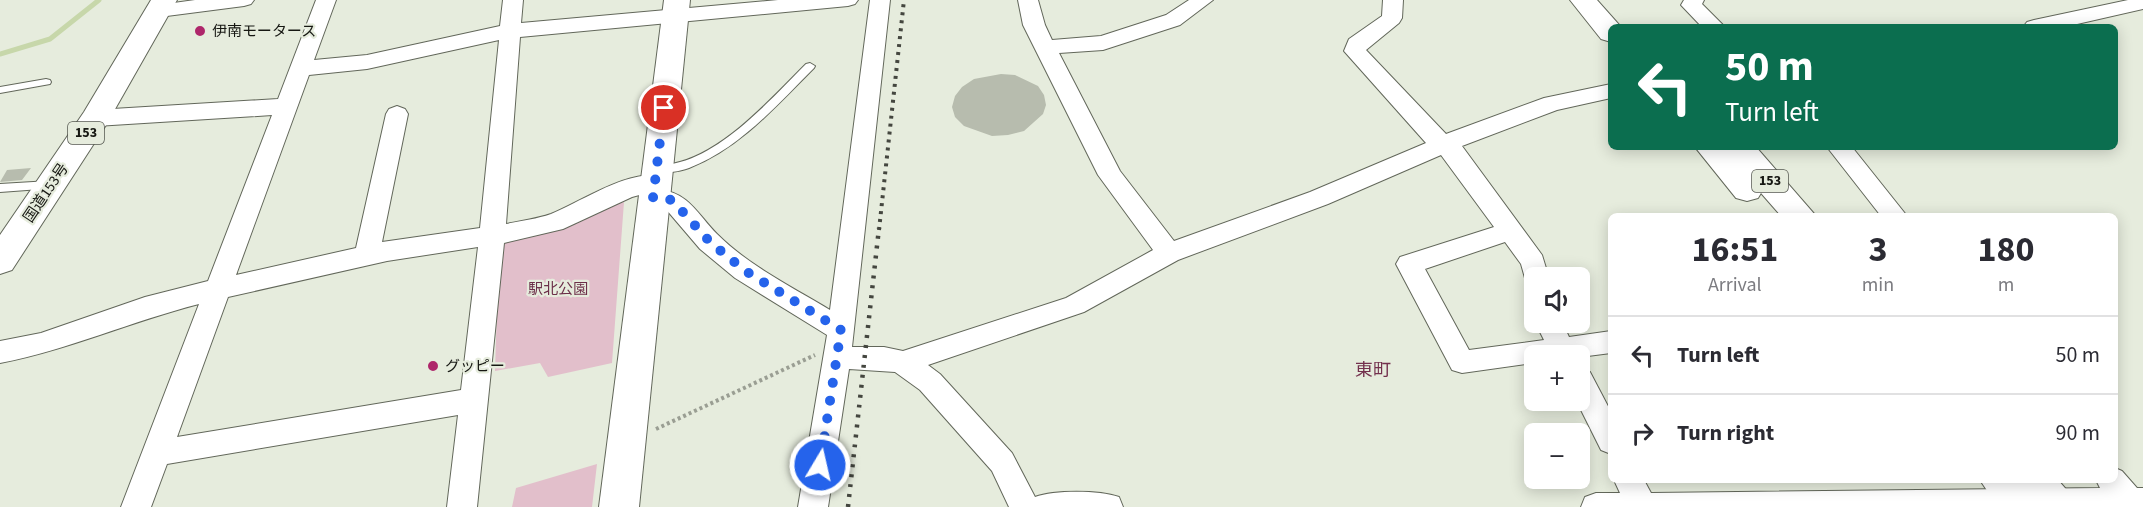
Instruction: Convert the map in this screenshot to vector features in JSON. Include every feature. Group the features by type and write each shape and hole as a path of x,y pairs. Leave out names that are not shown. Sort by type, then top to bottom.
{"main road":[{"path":"1583,0 1608,29"},
{"path":"1606,0 1627,24"},
{"name":"国道153号","path":"0,261 96,118 161,5"},
{"path":"619,507 654,184 677,9"},
{"name":"153","path":"1713,150 1767,213"},
{"name":"153","path":"1742,150 1797,213"}],"street":[{"path":"161,5 244,0"},
{"path":"136,507 326,0"},
{"path":"462,507 492,236 513,0"},
{"path":"301,69 367,62 509,30 677,9 848,0"},
{"path":"813,507 838,344 880,0"},
{"path":"1028,0 1034,25 1110,175 1169,254"},
{"path":"1045,47 1102,43 1173,20 1203,0"},
{"path":"1393,0 1392,18 1357,44 1355,51 1442,145 1455,153 1533,262 1534,267"},
{"path":"1694,0 1691,5 1695,11 1710,24"},
{"path":"2051,24 2138,9"},
{"path":"903,362 1075,305 1169,254 1319,198 1442,145 1552,103 1608,92"},
{"path":"96,118 287,106"},
{"path":"367,255 397,114"},
{"path":"1841,150 1893,213"},
{"path":"0,352 42,344 145,308 217,289 367,255 492,236 554,223 626,189 654,184 672,200 710,242 838,344 903,362 949,401 1002,462 1024,507"},
{"path":"1510,231 1409,264 1462,362 1524,356"},
{"path":"1590,346 1608,343"},
{"path":"156,453 474,400"},
{"path":"1590,400 1608,435"},
{"path":"2115,483 2137,502"},
{"path":"1596,507 1635,492 2030,496 2137,502"},
{"path":"1045,507 1108,507"}],"lane":[{"path":"654,184 725,142 773,103 810,66"},
{"path":"0,90 46,82"},
{"path":"0,188 52,185"}],"path":[{"path":"625,443 838,344"}],"green space":[{"name":"駅北公園","path":"624,202 612,363 548,377 540,363 495,371 499,244"},
{"path":"597,464 592,507 512,507 516,488"}],"building":[{"path":"1001,74 1015,75 1038,86 1044,95 1046,105 1043,114 1024,131 1008,135 992,136 964,126 955,117 952,107 955,96 962,87 974,79"},
{"path":"31,168 22,180 0,182 7,170"}],"waterway":[{"path":"0,54 50,39 99,0"}],"railway":[{"path":"879,230 904,0"},
{"path":"848,507 879,228"}],"place":[{"name":"伊南モータース","path":"200,31"},
{"name":"グッピー","path":"433,366"}],"district":[{"name":"東町","path":"1373,370"}],"route":[{"path":"664,108 653,198 672,200 710,242 744,270 841,330 820,465"}]}
